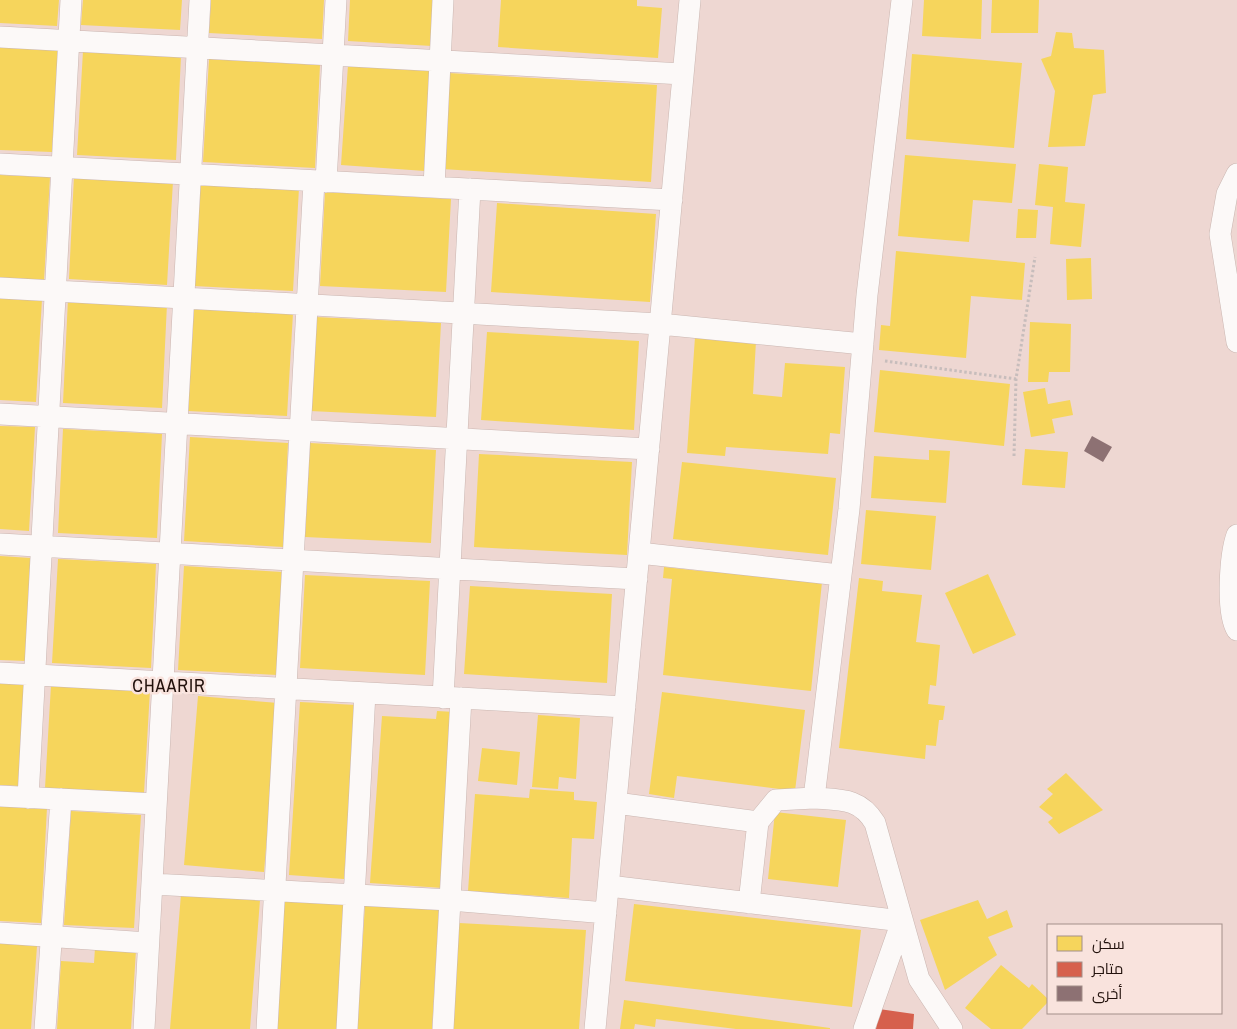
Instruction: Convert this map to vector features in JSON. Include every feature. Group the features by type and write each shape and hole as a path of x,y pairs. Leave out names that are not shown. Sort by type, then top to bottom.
{"street":[{"path":"28,798 72,0"},
{"path":"144,1029 200,0"},
{"path":"267,1029 307,305 333,55 336,0"},
{"path":"434,187 443,0"},
{"path":"596,1029 690,0"},
{"path":"814,798 849,509 862,351 902,0"},
{"path":"0,37 683,74"},
{"path":"0,164 672,200"},
{"path":"1237,174 1220,234 1237,342"},
{"path":"443,1029 450,900 452,698 450,568 470,189"},
{"path":"0,288 660,324 862,351"},
{"path":"0,414 649,449"},
{"path":"1237,535 1233,547 1231,608 1237,630"},
{"path":"0,544 637,579"},
{"path":"639,553 840,575"},
{"path":"0,673 625,707"},
{"path":"347,1029 365,693"},
{"path":"817,772 852,802 868,811 876,824 919,979 952,1029"},
{"path":"0,796 156,804"},
{"path":"749,903 758,822 776,800 814,798 852,802"},
{"path":"45,1029 61,799"},
{"path":"616,803 758,822"},
{"path":"152,884 450,900 606,913"},
{"path":"609,886 902,921"},
{"path":"864,1029 902,921"},
{"path":"0,933 148,943"}],"path":[{"path":"1014,456 1016,379 1035,257"},
{"path":"862,351 1016,379"}],"building: سكن":[{"path":"0,0 59,0 57,26 0,23"},
{"path":"83,0 182,0 180,30 81,25"},
{"path":"211,0 324,0 322,39 209,33"},
{"path":"350,0 435,0 432,46 348,41"},
{"path":"501,0 637,0 637,6 662,8 658,58 498,47"},
{"path":"924,0 982,0 981,39 922,36"},
{"path":"992,0 1039,0 1038,33 991,33"},
{"path":"1056,32 1072,33 1074,48 1104,50 1106,93 1093,95 1085,146 1048,147 1055,91 1041,59 1051,56"},
{"path":"0,46 58,49 52,152 0,150"},
{"path":"83,51 181,56 176,160 77,155"},
{"path":"912,54 1022,63 1014,148 906,139"},
{"path":"209,59 320,65 315,168 203,162"},
{"path":"348,65 432,70 425,171 341,165"},
{"path":"448,73 657,85 651,182 442,169"},
{"path":"905,155 1016,164 1012,203 973,200 969,242 898,236"},
{"path":"1039,164 1068,167 1065,202 1085,204 1081,247 1050,244 1053,207 1035,205"},
{"path":"0,175 50,177 44,281 0,279"},
{"path":"74,176 173,181 167,285 69,279"},
{"path":"200,182 299,188 293,291 194,286"},
{"path":"325,192 451,199 446,292 320,286"},
{"path":"497,203 656,214 650,302 491,292"},
{"path":"1018,209 1038,210 1036,238 1016,238"},
{"path":"896,251 1025,263 1022,300 971,296 966,358 879,350 881,325 890,326"},
{"path":"1091,258 1092,299 1067,300 1066,259"},
{"path":"0,296 42,299 36,402 0,400"},
{"path":"68,299 167,304 162,408 63,403"},
{"path":"194,307 293,313 287,416 188,411"},
{"path":"315,317 441,323 436,417 310,411"},
{"path":"1030,322 1071,324 1070,372 1049,372 1048,382 1028,382"},
{"path":"487,332 639,341 634,430 481,420"},
{"path":"695,337 756,341 753,394 782,397 785,363 845,367 840,434 830,433 828,454 726,447 725,456 687,453"},
{"path":"880,370 1010,384 1004,446 874,432"},
{"path":"1045,388 1048,404 1070,400 1073,415 1052,419 1055,433 1031,437 1023,392"},
{"path":"0,426 35,427 29,531 0,529"},
{"path":"63,429 162,434 157,538 58,533"},
{"path":"190,437 288,443 283,547 184,541"},
{"path":"310,443 436,450 431,543 305,537"},
{"path":"1025,449 1068,452 1065,488 1022,485"},
{"path":"929,450 950,451 946,503 871,498 874,456 929,460"},
{"path":"479,454 632,462 627,555 474,547"},
{"path":"682,462 836,478 828,555 673,539"},
{"path":"866,510 936,516 931,570 861,564"},
{"path":"0,556 31,558 26,661 0,660"},
{"path":"58,559 156,564 151,668 52,663"},
{"path":"184,566 282,572 277,675 178,670"},
{"path":"664,567 710,572 711,567 822,582 811,691 663,675 672,579 663,578"},
{"path":"988,574 1016,635 973,654 945,593"},
{"path":"305,575 430,581 425,675 300,668"},
{"path":"859,578 883,581 882,591 922,595 916,642 940,645 936,686 930,685 928,704 945,706 943,720 939,720 936,746 926,745 925,759 839,748"},
{"path":"470,586 612,594 607,683 464,674"},
{"path":"0,681 25,683 19,786 0,785"},
{"path":"51,685 150,690 144,793 45,788"},
{"path":"662,692 805,710 795,791 677,776 674,798 649,794"},
{"path":"198,696 278,703 264,872 184,865"},
{"path":"300,702 356,705 344,879 289,875"},
{"path":"437,711 455,712 443,888 370,883 382,716 436,719"},
{"path":"538,715 580,718 576,779 559,777 558,789 532,787"},
{"path":"482,748 520,752 517,785 478,781"},
{"path":"1066,773 1103,810 1059,834 1048,822 1053,818 1039,807 1053,794 1047,789"},
{"path":"530,789 574,792 574,800 597,802 594,839 572,838 569,898 468,891 475,794 529,798"},
{"path":"0,805 47,807 41,923 0,921"},
{"path":"71,811 141,815 134,928 64,925"},
{"path":"775,812 846,820 838,887 768,879"},
{"path":"181,894 260,900 250,1029 170,1029"},
{"path":"978,900 987,919 1007,910 1013,927 988,937 997,955 945,990 920,920"},
{"path":"284,901 345,904 337,1029 277,1029"},
{"path":"634,904 861,930 852,1007 625,981"},
{"path":"365,905 439,910 432,1029 357,1029"},
{"path":"459,923 586,930 579,1029 451,1029"},
{"path":"0,943 37,946 31,1029 0,1029"},
{"path":"95,948 136,950 131,1029 57,1029 61,961 94,963"},
{"path":"1001,965 1029,988 1032,984 1047,998 1047,1003 1022,1029 991,1029 965,1008"},
{"path":"624,1000 830,1029 736,1029 656,1019 655,1027 635,1024 634,1029 620,1029"}],"building: متاجر":[{"path":"879,1009 914,1014 913,1029 876,1029"}],"building: أخرى":[{"path":"1092,436 1112,447 1103,462 1084,451"}],"district":[{"name":"CHAARIR","path":"169,685"}]}
